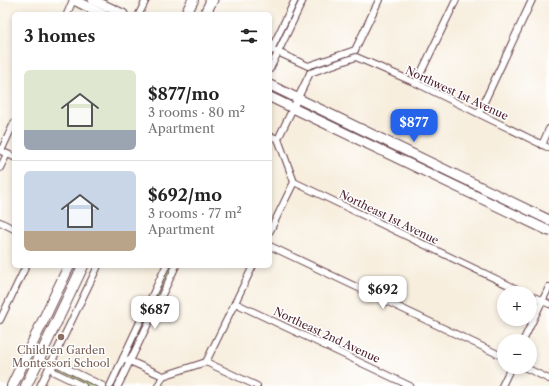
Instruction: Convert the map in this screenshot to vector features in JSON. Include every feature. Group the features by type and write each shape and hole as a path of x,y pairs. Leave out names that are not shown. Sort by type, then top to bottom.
{"main road":[{"path":"74,0 98,12"},
{"path":"94,0 119,12"},
{"path":"187,12 193,0"},
{"path":"206,12 211,0"},
{"path":"272,86 549,220"},
{"path":"272,98 549,231"},
{"path":"12,386 68,268"},
{"path":"26,386 82,268"},
{"path":"39,359 36,347 57,302 56,294"},
{"path":"20,386 28,366 26,357"}],"street":[{"path":"68,12 74,0"},
{"path":"140,12 146,0"},
{"path":"272,49 295,0"},
{"path":"272,65 303,0"},
{"path":"310,73 356,57 355,50 379,0"},
{"path":"416,83 456,0"},
{"path":"478,113 532,0"},
{"path":"272,51 308,66 355,50"},
{"name":"Northwest 1st Avenue","path":"356,57 416,83 549,148"},
{"path":"272,227 294,182 278,139 310,73 308,66"},
{"path":"12,127 0,151 12,156"},
{"path":"542,145 549,129"},
{"path":"272,137 278,139"},
{"path":"0,168 7,154"},
{"name":"Northeast 1st Avenue","path":"294,182 510,286"},
{"path":"0,222 12,228"},
{"path":"272,247 497,355"},
{"path":"0,320 25,268"},
{"path":"40,386 97,268"},
{"path":"110,386 165,268"},
{"path":"118,386 175,268"},
{"path":"206,362 252,268"},
{"path":"526,334 549,287"},
{"path":"537,298 549,304"},
{"name":"Northeast 2nd Avenue","path":"235,303 410,386"},
{"path":"123,358 163,376 206,362 257,386"},
{"path":"39,359 50,365 54,372 83,386"},
{"path":"50,365 58,364 103,386"},
{"path":"537,373 549,379"},
{"path":"502,386 508,374"},
{"path":"158,386 163,376"}],"green space":[{"path":"168,268 173,268 117,386 111,386"},
{"path":"58,367 99,386 86,386 56,371"}],"place":[{"name":"Children Garden Montessori School","path":"61,337"}]}
